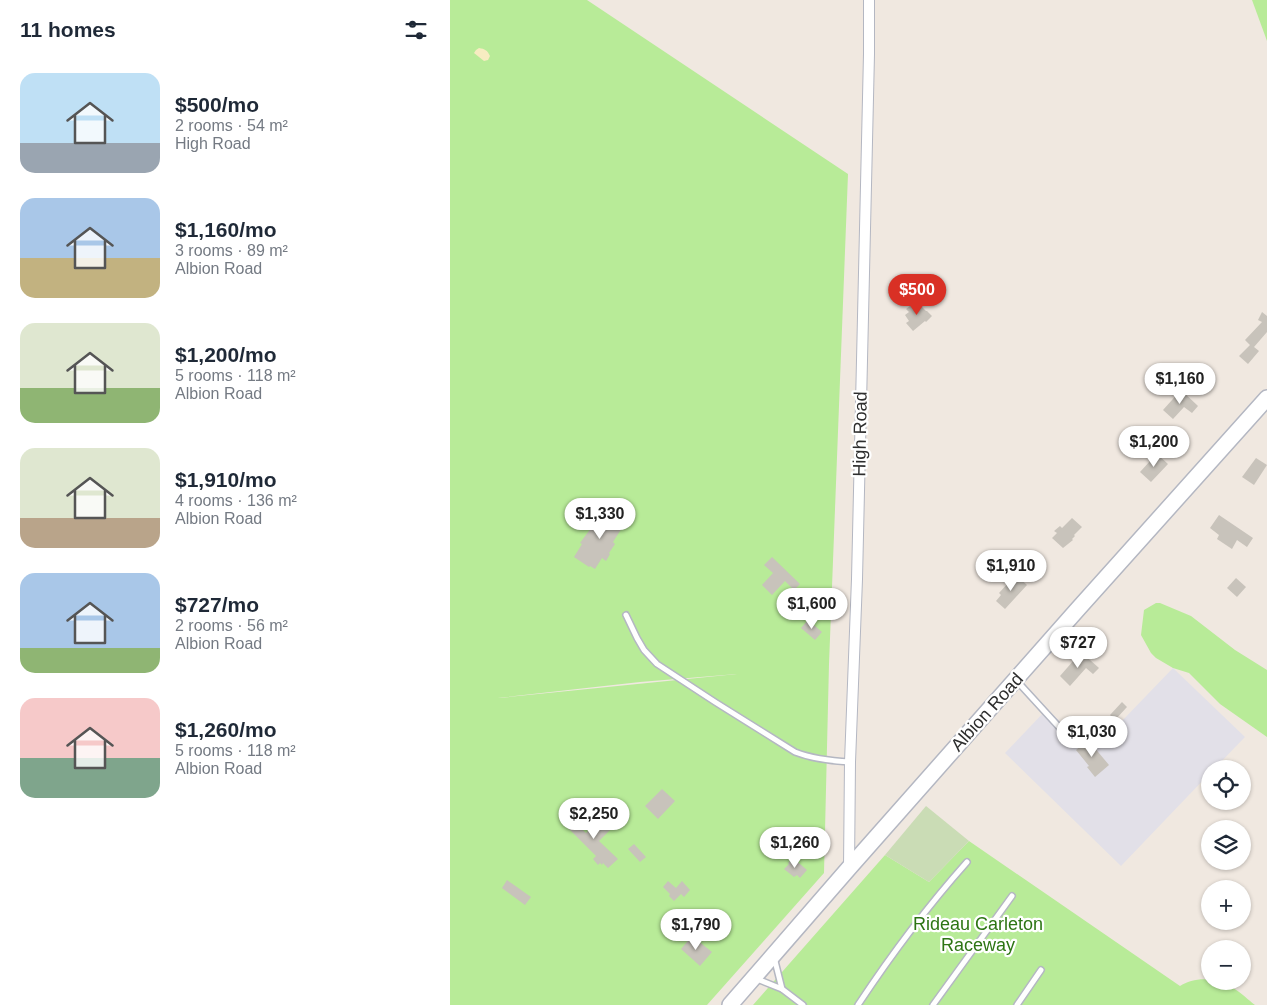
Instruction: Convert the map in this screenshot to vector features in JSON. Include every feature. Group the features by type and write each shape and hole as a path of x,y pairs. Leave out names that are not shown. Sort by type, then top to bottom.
{"main road":[{"name":"Albion Road","path":"730,1005 1077,610 1267,398"}],"street":[{"name":"High Road","path":"849,868 869,0"}],"lane":[{"path":"626,615 644,650 657,664 698,691 795,752 824,760 850,762"},
{"path":"1016,680 1070,739"},
{"path":"858,1005 938,895 968,862"},
{"path":"933,1005 1012,896"},
{"path":"774,955 782,989"},
{"path":"1017,1005 1041,970"},
{"path":"754,978 782,989 803,1005"}],"shaded area":[{"path":"1173,668 1245,737 1223,760 1201,760 1201,782 1121,866 1005,753 1047,709 1092,752"}],"green space":[{"path":"450,0 587,0 848,174 829,664 824,873 707,1005 450,1005","holes":["737,674 498,698 640,682"]},
{"path":"1252,0 1267,0 1267,41"},
{"path":"1156,603 1191,616 1235,650 1267,670 1267,737 1220,704 1189,673 1173,668 1151,653 1141,635 1144,610"},
{"path":"926,806 969,841 929,882 885,855"},
{"name":"Rideau Carleton Raceway","path":"969,841 1180,986 1201,980 1201,990 1236,990 1255,1005 753,1005 885,855 929,882"}],"sand":[{"path":"479,48 488,52 490,56 488,60 484,61 474,53"}],"building":[{"path":"915,302 932,316 913,331 906,323 909,321 905,315 909,312 906,309"},
{"path":"1262,312 1267,316 1267,332 1254,347 1259,351 1248,364 1239,356 1250,345 1245,340 1262,322 1258,320"},
{"path":"1181,390 1198,406 1192,413 1184,407 1173,419 1163,410"},
{"path":"1156,453 1168,464 1151,482 1140,472"},
{"path":"1256,458 1267,465 1254,485 1242,477"},
{"path":"605,509 625,523 613,542 615,544 606,561 602,558 595,569 574,557 582,544 580,543"},
{"path":"1219,515 1253,538 1247,547 1237,540 1232,549 1217,539 1219,535 1210,528"},
{"path":"1072,518 1082,527 1074,535 1073,540 1063,548 1052,538 1057,533 1054,531 1060,526 1062,528"},
{"path":"772,557 800,584 794,590 785,581 772,595 762,585 773,573 764,565"},
{"path":"1018,577 1027,585 1005,609 996,601 1001,595 999,593 1010,581 1012,583"},
{"path":"1236,578 1246,587 1237,597 1227,588"},
{"path":"808,620 822,632 815,640 801,628"},
{"path":"1081,652 1099,668 1093,674 1086,668 1070,686 1060,676"},
{"path":"1122,702 1127,707 1115,720 1110,715"},
{"path":"1088,740 1109,765 1095,777 1076,750"},
{"path":"662,789 675,801 658,819 645,806"},
{"path":"568,816 586,833 601,817 612,828 599,841 618,859 608,868 603,863 598,865 593,859 596,856 562,822"},
{"path":"634,844 646,857 640,862 628,849"},
{"path":"793,858 807,870 800,878 797,875 794,877 784,869"},
{"path":"507,880 531,897 525,905 502,888"},
{"path":"668,881 676,888 682,881 690,890 684,897 681,894 674,901 663,887"},
{"path":"692,936 712,952 700,966 681,949"}]}
